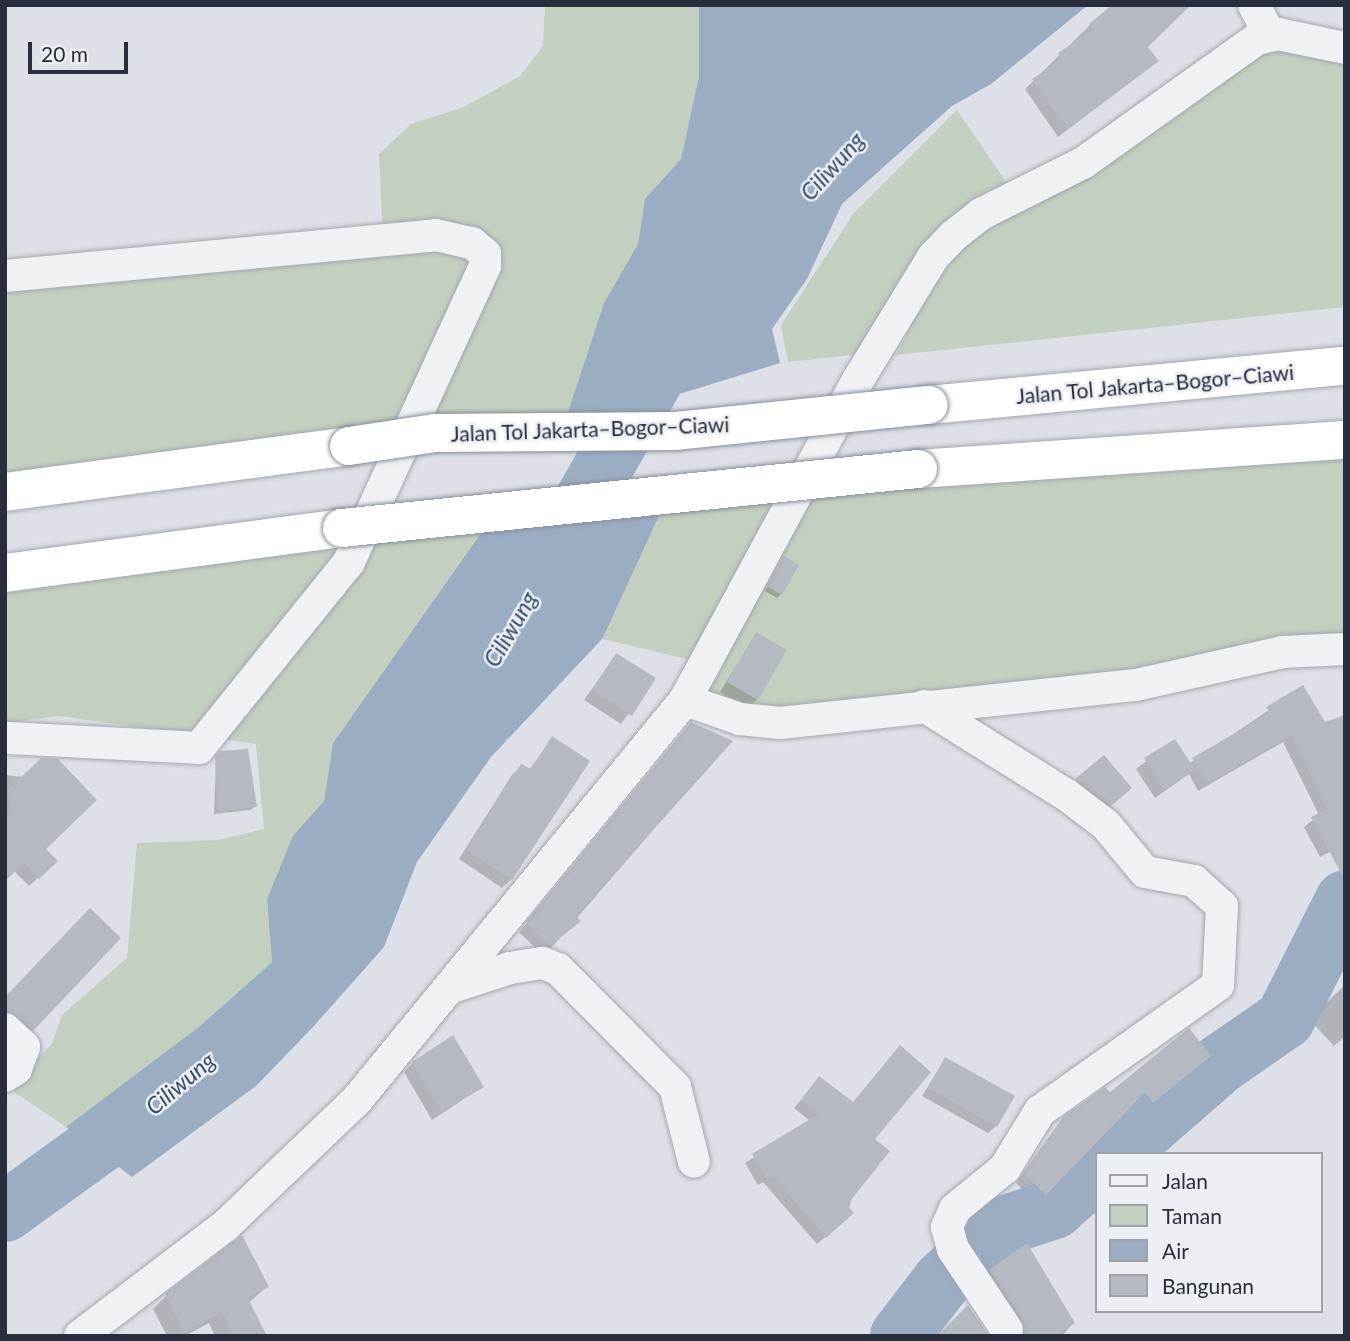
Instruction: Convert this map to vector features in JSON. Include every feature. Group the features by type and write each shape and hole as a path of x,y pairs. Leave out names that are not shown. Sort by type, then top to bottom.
{"highway":[{"name":"Jalan Tol Jakarta–Bogor–Ciawi","path":"5,492 435,433 676,430 1345,366"},
{"path":"13,575 342,528 919,469 1345,440"}],"street":[{"path":"1254,5 1270,35"},
{"path":"80,1336 225,1226 356,1101 685,700 772,532 933,257 981,214 1083,163 1270,35 1345,48"},
{"path":"5,276 436,235 472,243 485,254 485,266 349,562 199,748 5,738"},
{"path":"685,700 740,719 780,723 1136,685 1282,652 1345,649"},
{"path":"924,706 1106,825 1144,872 1194,881 1222,906 1218,985 1041,1111 1004,1168 955,1209 947,1227 953,1249 1007,1330"},
{"path":"451,988 510,968 543,963 558,969 676,1087 694,1162"},
{"path":"5,1029 23,1047 16,1069 5,1076"}],"green space":[{"path":"545,5 699,5 699,76 681,159 645,199 638,244 604,303 562,430 5,492 5,276 383,239 379,154 411,124 464,107 520,76 543,46"},
{"path":"1251,24 1345,40 1345,307 896,355 928,293 979,225"},
{"path":"957,110 1006,182 948,226 871,353 788,362 781,325 854,213"},
{"path":"1345,441 1345,648 780,723 685,700 703,663 603,639 669,494"},
{"path":"496,512 333,743 324,801 267,899 272,962 200,1026 66,1127 8,1088 52,1044 62,1015 127,958 137,843 218,840 264,829 256,744 59,716 5,723 5,582"}],"water":[{"path":"699,5 1088,5 991,84 952,106 842,204 807,279 772,329 780,363 562,430 604,303 638,244 645,199 681,159 699,76"},
{"path":"669,494 603,638 491,757 417,862 384,947 313,1027 256,1086 132,1177 66,1127 200,1026 272,962 267,899 293,836 324,801 333,743 496,512"}],"building":[{"path":"1112,5 1191,5 1148,47 1159,61 1067,130 1032,79 1062,59 1058,53 1094,29 1089,24"},
{"path":"784,556 799,565 782,595 767,586"},
{"path":"756,632 787,650 758,700 727,682"},
{"path":"616,653 656,678 632,716 592,690"},
{"path":"1303,685 1325,722 1345,715 1345,881 1311,817 1327,809 1292,735 1207,784 1192,758 1270,713 1266,707"},
{"path":"691,722 733,741 576,916 581,921 550,946 526,922"},
{"path":"552,736 590,761 512,880 466,850 521,764 531,769"},
{"path":"1175,739 1195,770 1164,790 1144,758"},
{"path":"248,749 257,807 218,811 215,757 220,751"},
{"path":"1104,755 1132,788 1111,806 1075,779"},
{"path":"41,758 58,759 97,800 46,849 58,861 39,879 24,863 5,881 5,818 12,812 7,791"},
{"path":"90,908 121,938 33,1031 5,1007 5,997"},
{"path":"1189,1028 1211,1056 1153,1103 1145,1092 1046,1195 1023,1173 1063,1117 1105,1087 1110,1092"},
{"path":"453,1035 484,1087 441,1112 412,1062"},
{"path":"900,1045 931,1072 875,1139 890,1151 847,1205 854,1213 826,1238 772,1175 766,1178 752,1154 819,1114 801,1100 819,1076 853,1102"},
{"path":"945,1057 1015,1096 997,1127 928,1088"},
{"path":"242,1235 269,1287 248,1298 267,1336 234,1336 222,1312 184,1332 165,1294"},
{"path":"1027,1243 1075,1323 1054,1336 1024,1336 1022,1320 989,1270"},
{"path":"968,1305 989,1336 937,1336"}],"waterway":[{"name":"Ciliwung","path":"553,555 679,335"},
{"path":"1119,1152 1220,1064 1285,1019 1345,900"},
{"name":"Ciliwung","path":"5,1212 161,1099"},
{"path":"900,1336 942,1281 1000,1227 1054,1209 1094,1174"}]}
